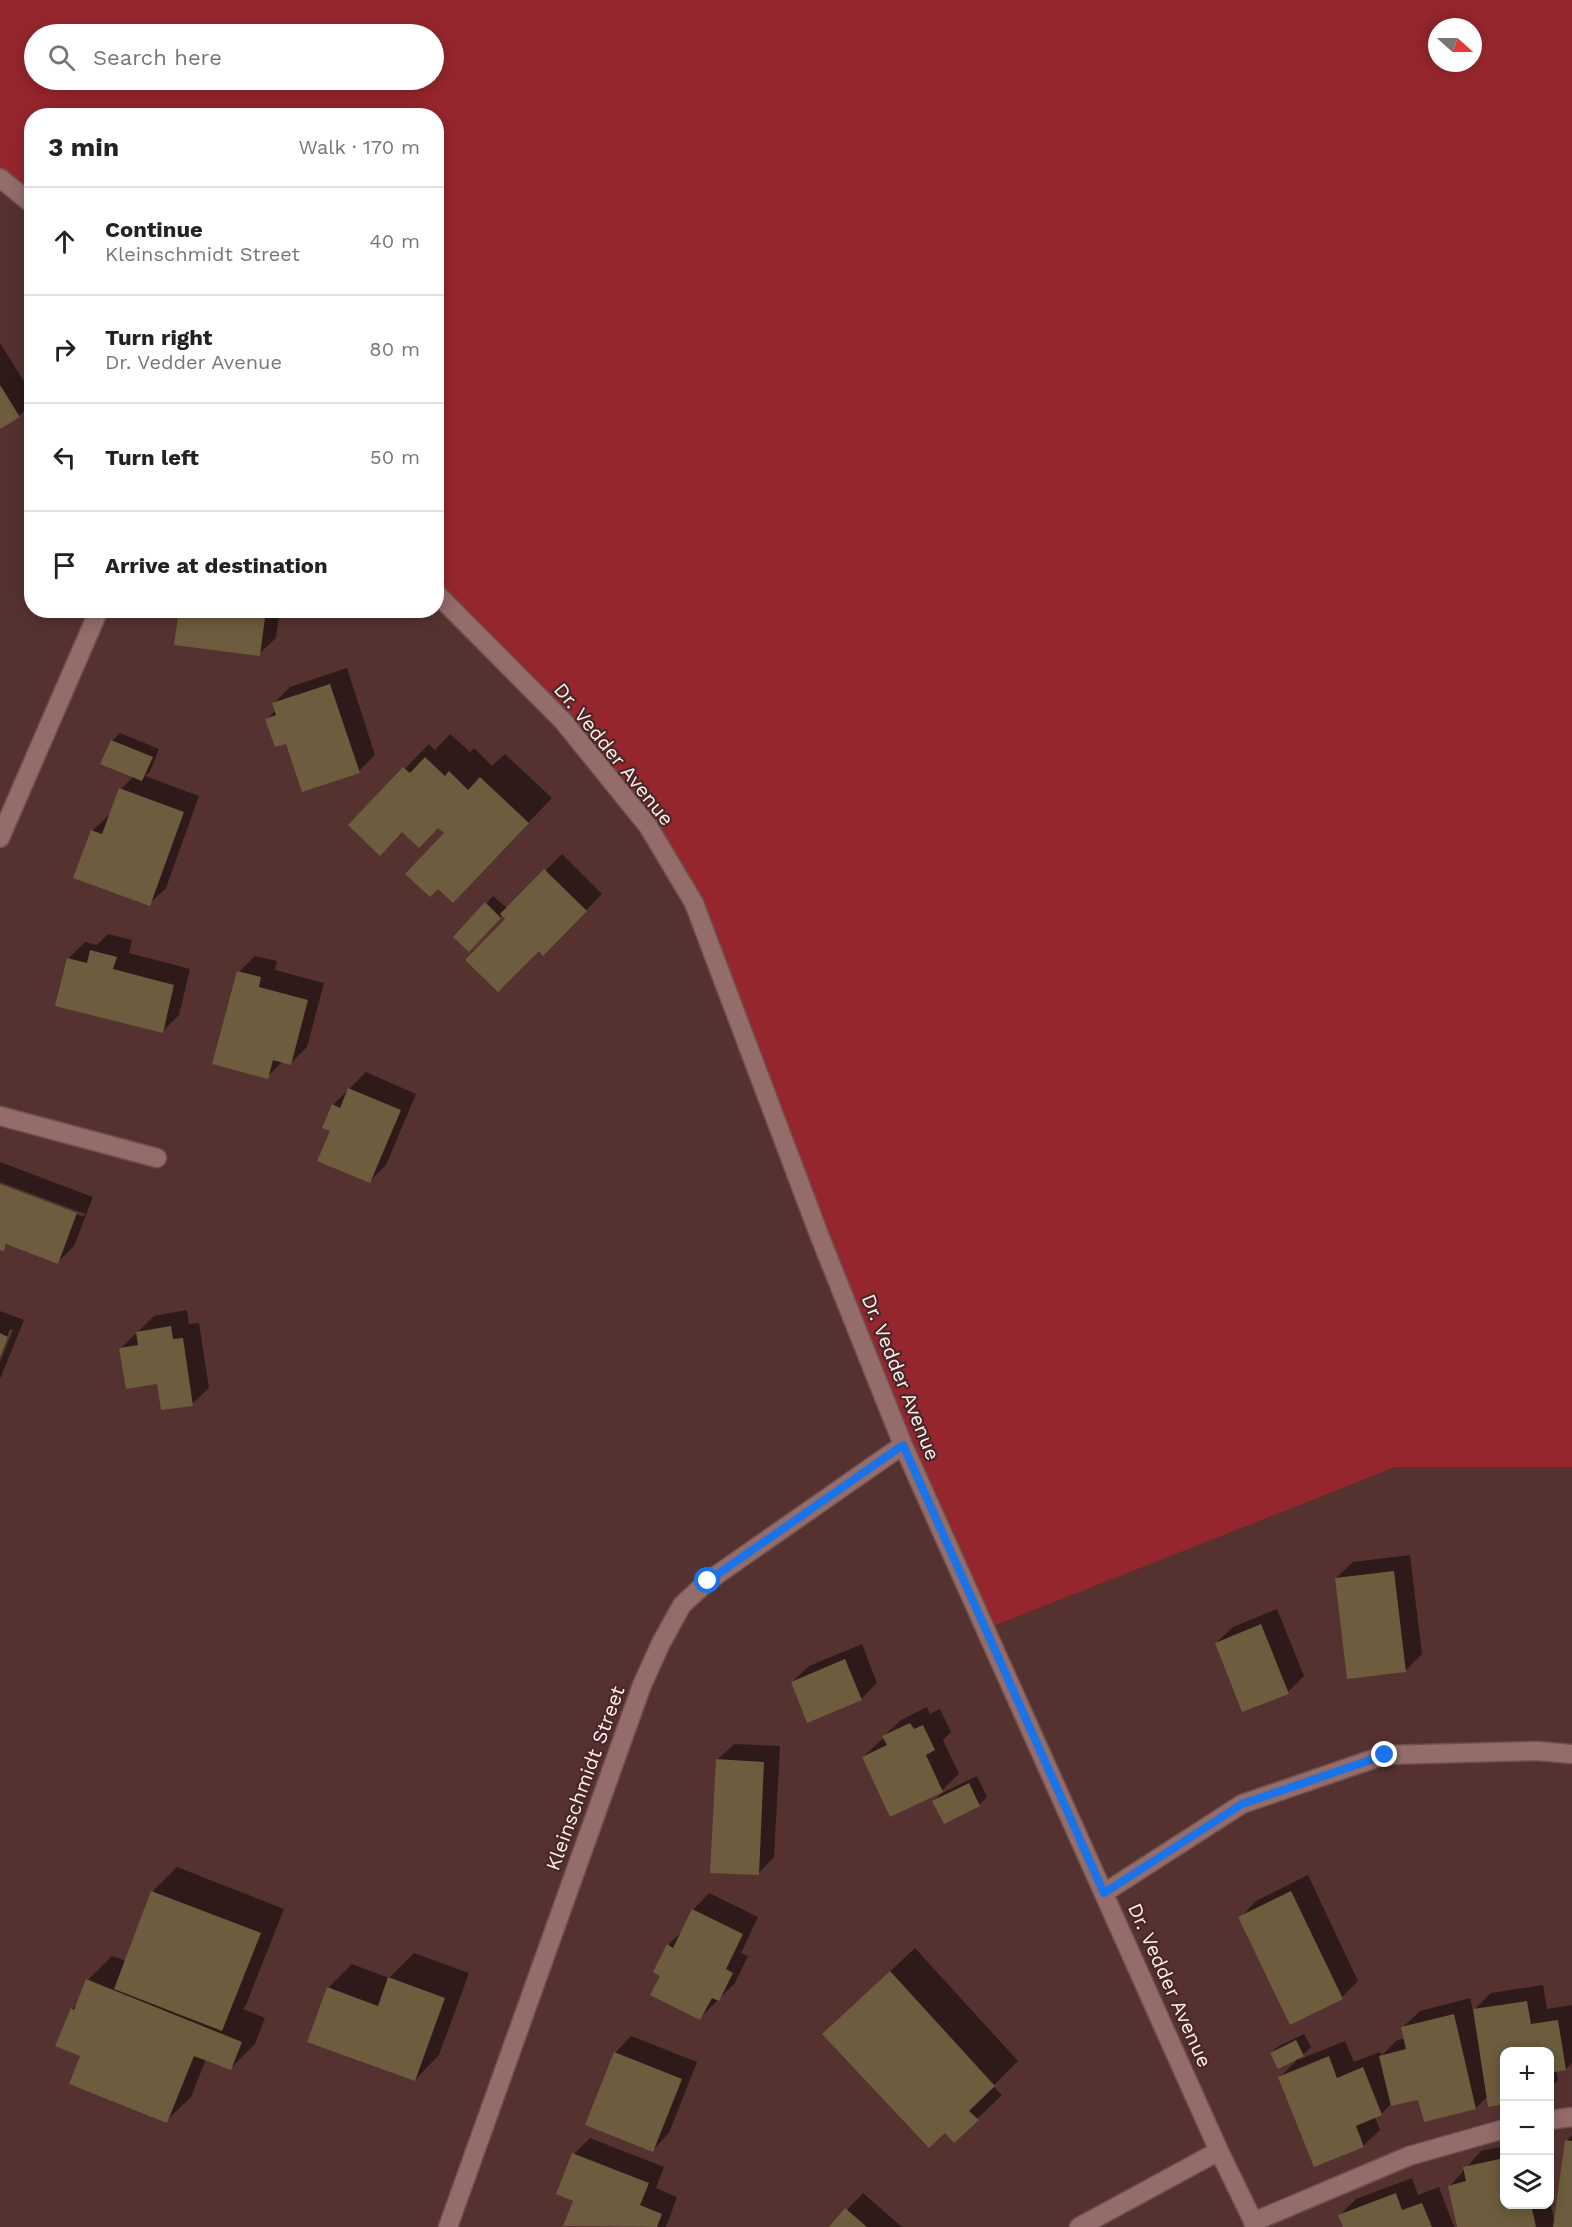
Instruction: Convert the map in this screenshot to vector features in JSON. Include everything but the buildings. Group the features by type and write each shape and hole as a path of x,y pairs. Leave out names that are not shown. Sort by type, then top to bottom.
{"street":[{"path":"0,178 24,198"},
{"name":"Dr. Vedder Avenue","path":"444,601 563,721 648,826 694,903 820,1237 903,1445 1219,2151 1255,2224"},
{"path":"0,838 96,618"},
{"path":"0,1116 157,1158"},
{"name":"Kleinschmidt Street","path":"448,2227 642,1685 682,1605 737,1559 903,1445"},
{"path":"1104,1893 1242,1804 1385,1755 1538,1751 1572,1754"},
{"path":"1554,2119 1572,2117"},
{"path":"1255,2224 1409,2156 1500,2130"},
{"path":"1079,2227 1219,2151"}],"shaded area":[{"path":"0,0 1572,0 1572,1467 1395,1467 986,1629 731,998 648,826 444,601 444,108 24,108 24,198 0,178"}],"route":[{"path":"708,1581 903,1445 1104,1893 1242,1804 1385,1755"}]}
